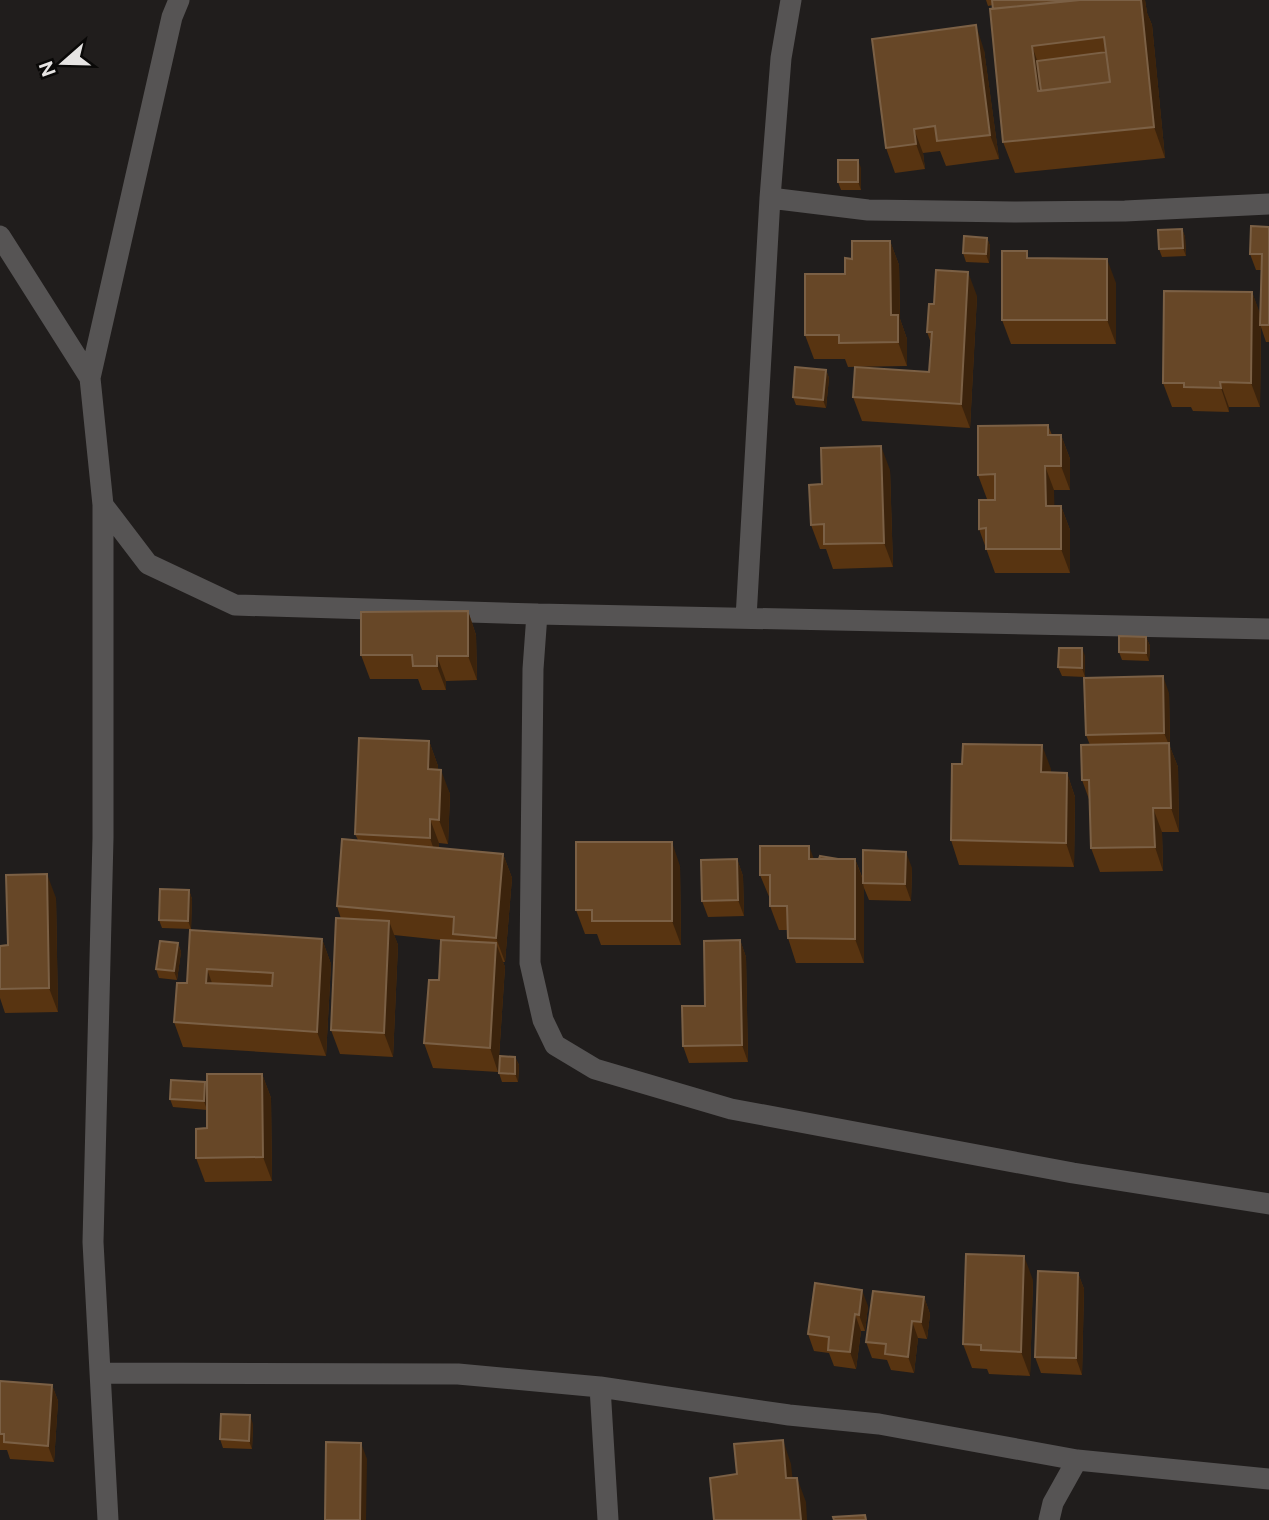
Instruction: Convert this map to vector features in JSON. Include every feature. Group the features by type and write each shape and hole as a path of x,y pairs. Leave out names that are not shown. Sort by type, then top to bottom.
{"street":[{"path":"108,1520 93,1242 103,838 103,505 90,379 169,31 179,0"},
{"path":"746,618 781,58 791,0"},
{"path":"771,198 868,210 1014,212 1125,211 1269,204"},
{"path":"0,236 90,379"},
{"path":"103,505 149,564 234,605 1269,629"},
{"path":"537,614 533,669 530,963 543,1020 555,1045 595,1069 731,1109 1073,1173 1269,1204"},
{"path":"100,1373 458,1374 600,1387 789,1415 879,1424 1077,1460 1269,1479"},
{"path":"600,1387 608,1520"},
{"path":"1049,1520 1053,1503 1077,1460"}],"building":[{"path":"992,0 1073,0 993,9"},
{"path":"1080,0 1141,0 1154,127 1003,142 990,9","holes":["1104,37 1110,82 1038,91 1032,46"]},
{"path":"976,25 990,135 937,141 935,126 914,129 916,144 886,148 872,39"},
{"path":"1106,52 1110,82 1041,91 1037,61"},
{"path":"838,160 858,160 858,182 838,182"},
{"path":"1251,226 1269,227 1269,325 1260,325 1262,254 1250,254"},
{"path":"1182,229 1183,248 1159,249 1158,230"},
{"path":"964,236 987,238 986,254 963,253"},
{"path":"852,241 890,241 891,315 898,315 898,342 839,343 839,335 805,335 805,274 845,274 845,258 852,259"},
{"path":"1002,251 1027,251 1027,258 1107,259 1107,320 1002,320"},
{"path":"936,270 968,272 961,404 853,397 855,367 929,372 932,332 927,332 929,304 934,304"},
{"path":"1164,291 1252,292 1251,383 1220,382 1221,388 1184,387 1184,383 1163,383"},
{"path":"795,367 826,370 823,400 793,397"},
{"path":"1048,425 1048,435 1061,435 1061,466 1045,466 1046,506 1061,506 1061,549 986,549 986,528 979,529 979,500 995,500 995,474 978,475 978,426"},
{"path":"881,446 884,543 824,544 824,524 811,525 809,485 822,484 821,448"},
{"path":"468,611 468,656 437,656 437,666 413,666 412,655 361,655 361,612"},
{"path":"1119,636 1146,637 1146,653 1119,652"},
{"path":"1059,648 1082,648 1082,668 1058,667"},
{"path":"1163,676 1164,733 1086,735 1084,678"},
{"path":"359,738 429,741 428,769 441,770 439,820 430,819 430,838 355,834"},
{"path":"1169,743 1171,808 1153,808 1155,847 1091,848 1089,780 1082,780 1081,745"},
{"path":"963,744 1042,745 1041,772 1067,773 1066,843 951,840 952,764 962,764"},
{"path":"342,839 503,854 496,938 453,934 454,917 337,906"},
{"path":"576,842 672,842 672,921 592,921 592,910 576,910"},
{"path":"760,846 809,846 809,859 855,859 855,939 788,938 787,906 770,906 770,875 760,875"},
{"path":"863,850 906,852 905,884 863,883"},
{"path":"737,859 738,900 702,901 701,860"},
{"path":"47,874 49,988 0,989 0,946 8,945 6,875"},
{"path":"160,889 189,890 188,921 159,920"},
{"path":"336,918 389,921 384,1033 331,1030"},
{"path":"190,930 322,939 317,1032 174,1022 177,983 187,983","holes":["207,969 273,973 272,986 206,983"]},
{"path":"441,940 496,943 490,1048 424,1043 429,980 439,980"},
{"path":"740,940 742,1045 683,1046 682,1006 705,1006 704,941"},
{"path":"160,941 178,943 174,971 156,969"},
{"path":"500,1056 515,1057 515,1074 499,1073"},
{"path":"207,1074 262,1074 263,1157 196,1158 196,1129 207,1128"},
{"path":"171,1080 205,1082 204,1101 170,1099"},
{"path":"966,1254 1024,1256 1021,1352 981,1350 981,1345 963,1344"},
{"path":"1038,1271 1078,1273 1076,1358 1035,1357"},
{"path":"815,1283 862,1290 859,1315 855,1314 850,1352 828,1350 829,1337 808,1334"},
{"path":"873,1291 924,1297 921,1322 912,1321 908,1357 885,1354 886,1344 866,1342"},
{"path":"0,1381 52,1385 48,1446 4,1442 4,1434 0,1434"},
{"path":"221,1414 250,1415 249,1441 220,1439"},
{"path":"783,1440 786,1478 797,1478 801,1520 714,1520 710,1478 737,1474 734,1444"},
{"path":"326,1442 361,1443 360,1520 325,1520"},
{"path":"865,1515 866,1520 834,1520 833,1517"}]}
